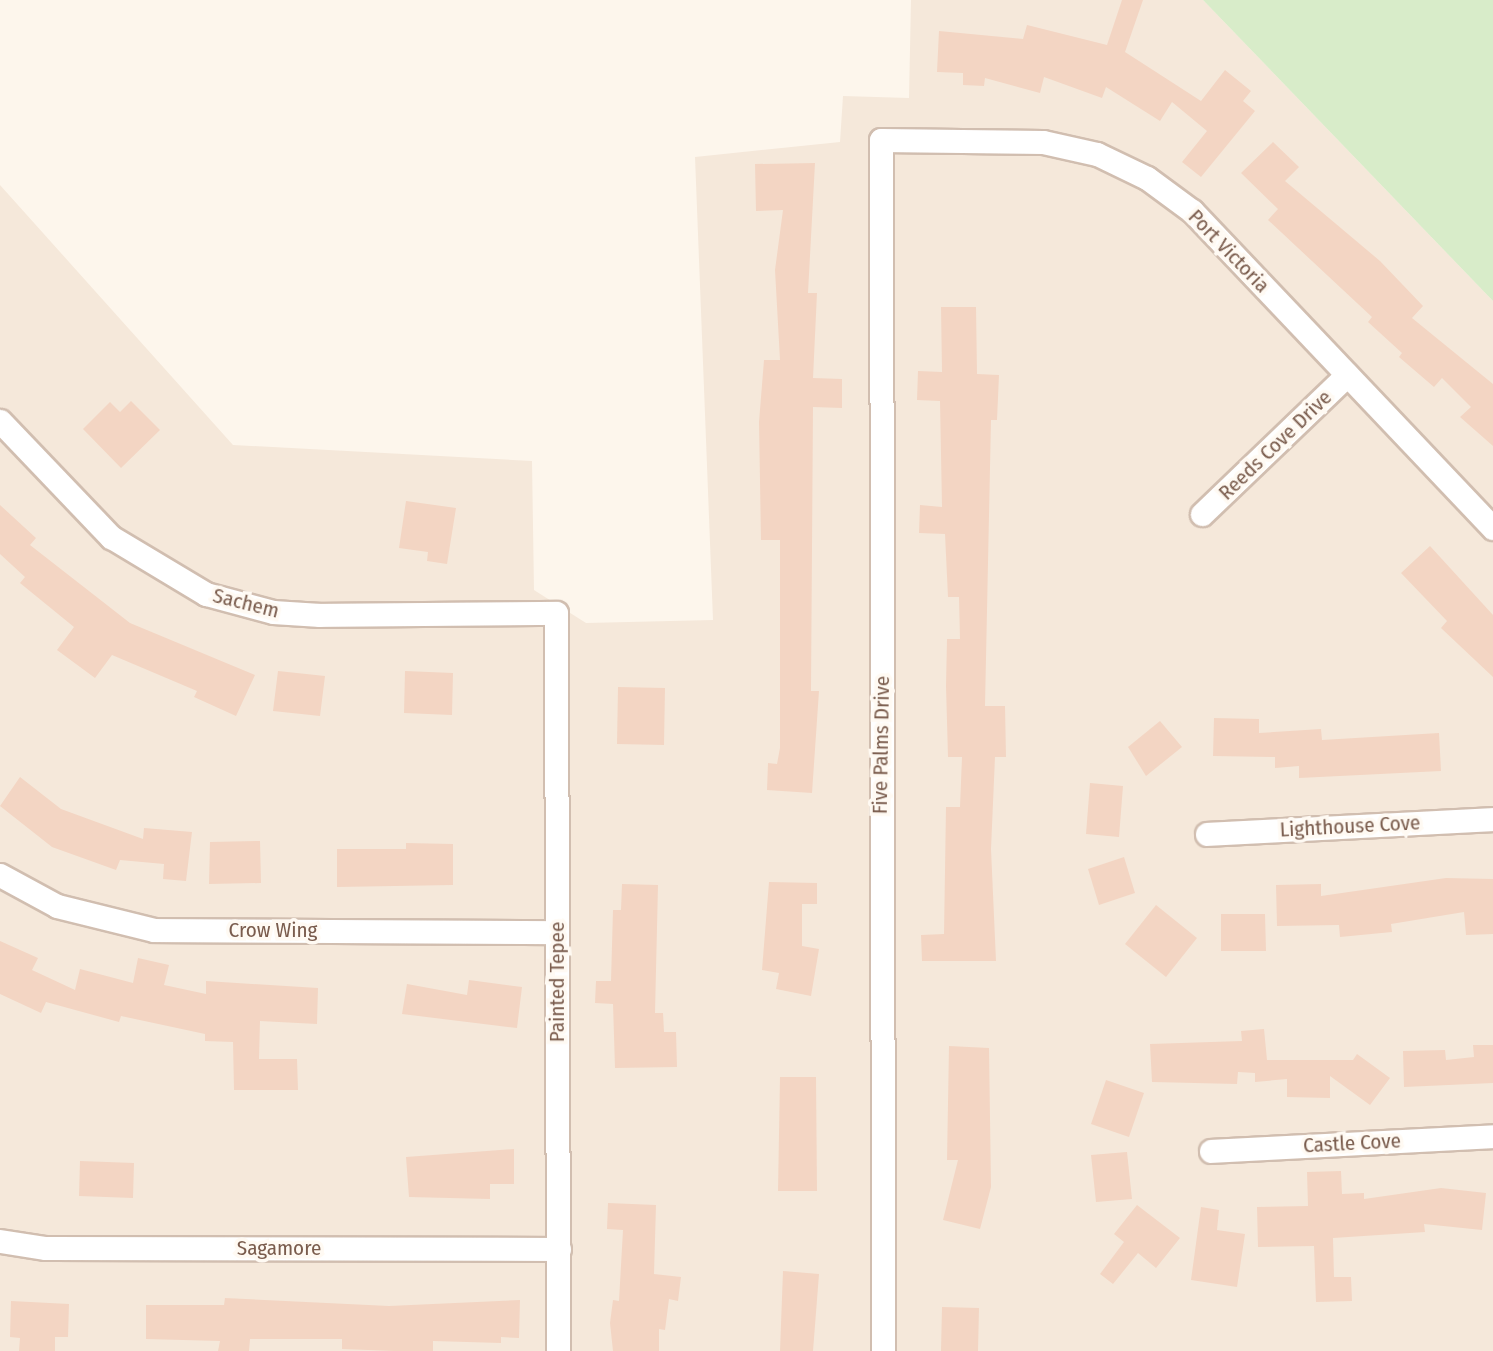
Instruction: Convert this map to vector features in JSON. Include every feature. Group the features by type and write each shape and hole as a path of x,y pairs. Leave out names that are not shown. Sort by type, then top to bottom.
{"street":[{"name":"Port Victoria","path":"881,140 1043,142 1123,165 1192,211 1493,528"},
{"name":"Five Palms Drive","path":"881,140 883,1351"},
{"name":"Reeds Cove Drive","path":"1202,514 1348,375"},
{"name":"Sachem","path":"0,421 111,537 206,594 273,612 320,615 556,613"},
{"name":"Painted Tepee","path":"556,613 558,1351"},
{"name":"Lighthouse Cove","path":"1207,834 1493,819"},
{"name":"Crow Wing","path":"0,874 67,910 154,930 557,932"},
{"name":"Castle Cove","path":"1211,1150 1493,1136"},
{"name":"Sagamore","path":"0,1241 45,1248 559,1249"}],"shaded area":[{"path":"911,0 1203,0 1493,301 1493,1351 0,1351 0,185 233,445 532,461 534,590 586,623 713,620 695,157 840,142 843,96 909,98"}],"green space":[{"path":"1203,0 1493,0 1493,301"}],"building":[{"path":"1122,0 1143,0 1125,52 1201,101 1225,70 1251,91 1243,101 1255,111 1201,177 1182,162 1207,131 1172,102 1160,121 1106,87 1102,98 1044,77 1040,93 985,78 984,86 963,85 963,73 937,72 939,31 1023,39 1027,25 1107,45"},
{"path":"1273,142 1299,167 1285,181 1380,261 1423,306 1412,318 1493,384 1493,446 1460,417 1471,407 1442,378 1434,387 1399,357 1402,353 1368,322 1372,317 1268,220 1278,209 1241,173"},
{"path":"815,163 808,293 817,293 813,378 842,379 842,408 813,407 811,691 819,691 812,793 767,790 768,763 777,764 780,748 780,540 761,540 759,422 764,360 780,360 775,270 783,210 756,211 755,164"},
{"path":"941,307 976,307 977,374 999,375 997,420 991,420 985,706 1005,706 1006,757 995,757 991,849 996,961 922,961 921,935 944,934 946,807 960,807 962,757 948,757 946,686 947,639 960,639 959,597 948,597 945,534 919,533 920,505 942,507 940,401 917,400 918,371 942,372"},
{"path":"131,401 160,430 121,468 83,429 110,402 120,412"},
{"path":"406,501 456,508 447,564 427,561 428,552 399,548"},
{"path":"0,505 36,538 30,545 130,623 255,675 236,716 194,697 197,691 112,655 95,678 57,650 74,627 20,583 25,577 0,554"},
{"path":"1430,546 1493,615 1493,677 1441,628 1447,621 1401,573"},
{"path":"278,671 325,676 320,716 273,711"},
{"path":"405,671 453,673 452,715 404,713"},
{"path":"618,687 665,688 664,745 617,744"},
{"path":"1214,718 1259,719 1259,733 1321,729 1322,740 1439,733 1441,771 1299,778 1299,766 1275,768 1275,757 1213,756"},
{"path":"1160,721 1182,747 1146,776 1128,747"},
{"path":"20,777 61,809 143,839 144,828 192,832 186,881 163,879 164,864 120,860 116,870 52,847 0,806"},
{"path":"1090,783 1123,786 1119,837 1086,834"},
{"path":"260,841 261,883 209,884 210,842"},
{"path":"406,843 453,844 453,885 337,887 337,849 406,849"},
{"path":"1124,857 1135,893 1099,905 1088,869"},
{"path":"1446,878 1493,879 1493,934 1466,935 1464,912 1391,924 1392,932 1340,937 1339,925 1277,926 1276,885 1321,884 1321,896"},
{"path":"769,882 817,883 817,904 802,904 802,946 819,949 811,996 776,989 779,973 762,970"},
{"path":"622,884 658,885 655,1013 663,1013 664,1032 676,1032 677,1067 615,1068 613,1004 595,1003 596,981 611,981 613,910 621,910"},
{"path":"1156,905 1197,938 1166,977 1125,944"},
{"path":"1221,914 1265,914 1266,951 1221,951"},
{"path":"0,941 38,958 32,970 75,990 80,969 133,983 138,958 169,965 164,985 206,994 206,981 318,988 317,1024 260,1021 259,1059 297,1059 298,1090 234,1090 233,1042 205,1041 205,1034 121,1016 119,1022 46,1002 41,1013 0,994"},
{"path":"469,980 522,987 517,1028 402,1014 407,984 467,995"},
{"path":"1264,1029 1267,1060 1353,1060 1357,1054 1390,1078 1370,1105 1330,1076 1330,1098 1287,1097 1287,1079 1255,1082 1255,1073 1238,1072 1237,1084 1152,1082 1150,1044 1242,1041 1241,1031"},
{"path":"1473,1045 1493,1045 1493,1083 1404,1087 1403,1051 1445,1050 1446,1060 1474,1057"},
{"path":"949,1046 989,1048 991,1187 980,1229 943,1220 958,1160 947,1160"},
{"path":"780,1077 816,1077 817,1191 778,1191"},
{"path":"1106,1080 1144,1093 1129,1137 1091,1124"},
{"path":"514,1149 514,1184 490,1184 490,1199 409,1197 406,1157"},
{"path":"1127,1152 1132,1199 1096,1202 1091,1155"},
{"path":"80,1161 134,1163 133,1198 79,1196"},
{"path":"1341,1171 1342,1194 1364,1193 1364,1199 1441,1188 1486,1193 1482,1230 1424,1224 1425,1232 1333,1238 1334,1277 1351,1277 1352,1301 1316,1302 1314,1246 1258,1247 1257,1207 1308,1206 1307,1172"},
{"path":"608,1203 656,1205 654,1274 681,1277 678,1301 669,1299 665,1330 659,1329 659,1351 613,1351 610,1323 613,1300 619,1301 623,1230 607,1229"},
{"path":"1137,1205 1180,1238 1156,1268 1138,1253 1113,1284 1100,1274 1124,1242 1114,1234"},
{"path":"1201,1207 1219,1210 1217,1230 1245,1234 1237,1287 1191,1280"},
{"path":"783,1271 819,1274 813,1351 780,1351"},
{"path":"225,1298 389,1306 520,1300 519,1338 501,1337 501,1343 433,1341 433,1351 342,1349 342,1339 250,1339 249,1351 218,1351 220,1341 146,1339 146,1305 224,1305"},
{"path":"11,1301 69,1304 68,1337 55,1337 55,1351 19,1351 20,1338 10,1337"},
{"path":"942,1307 979,1308 978,1351 941,1351"}]}
